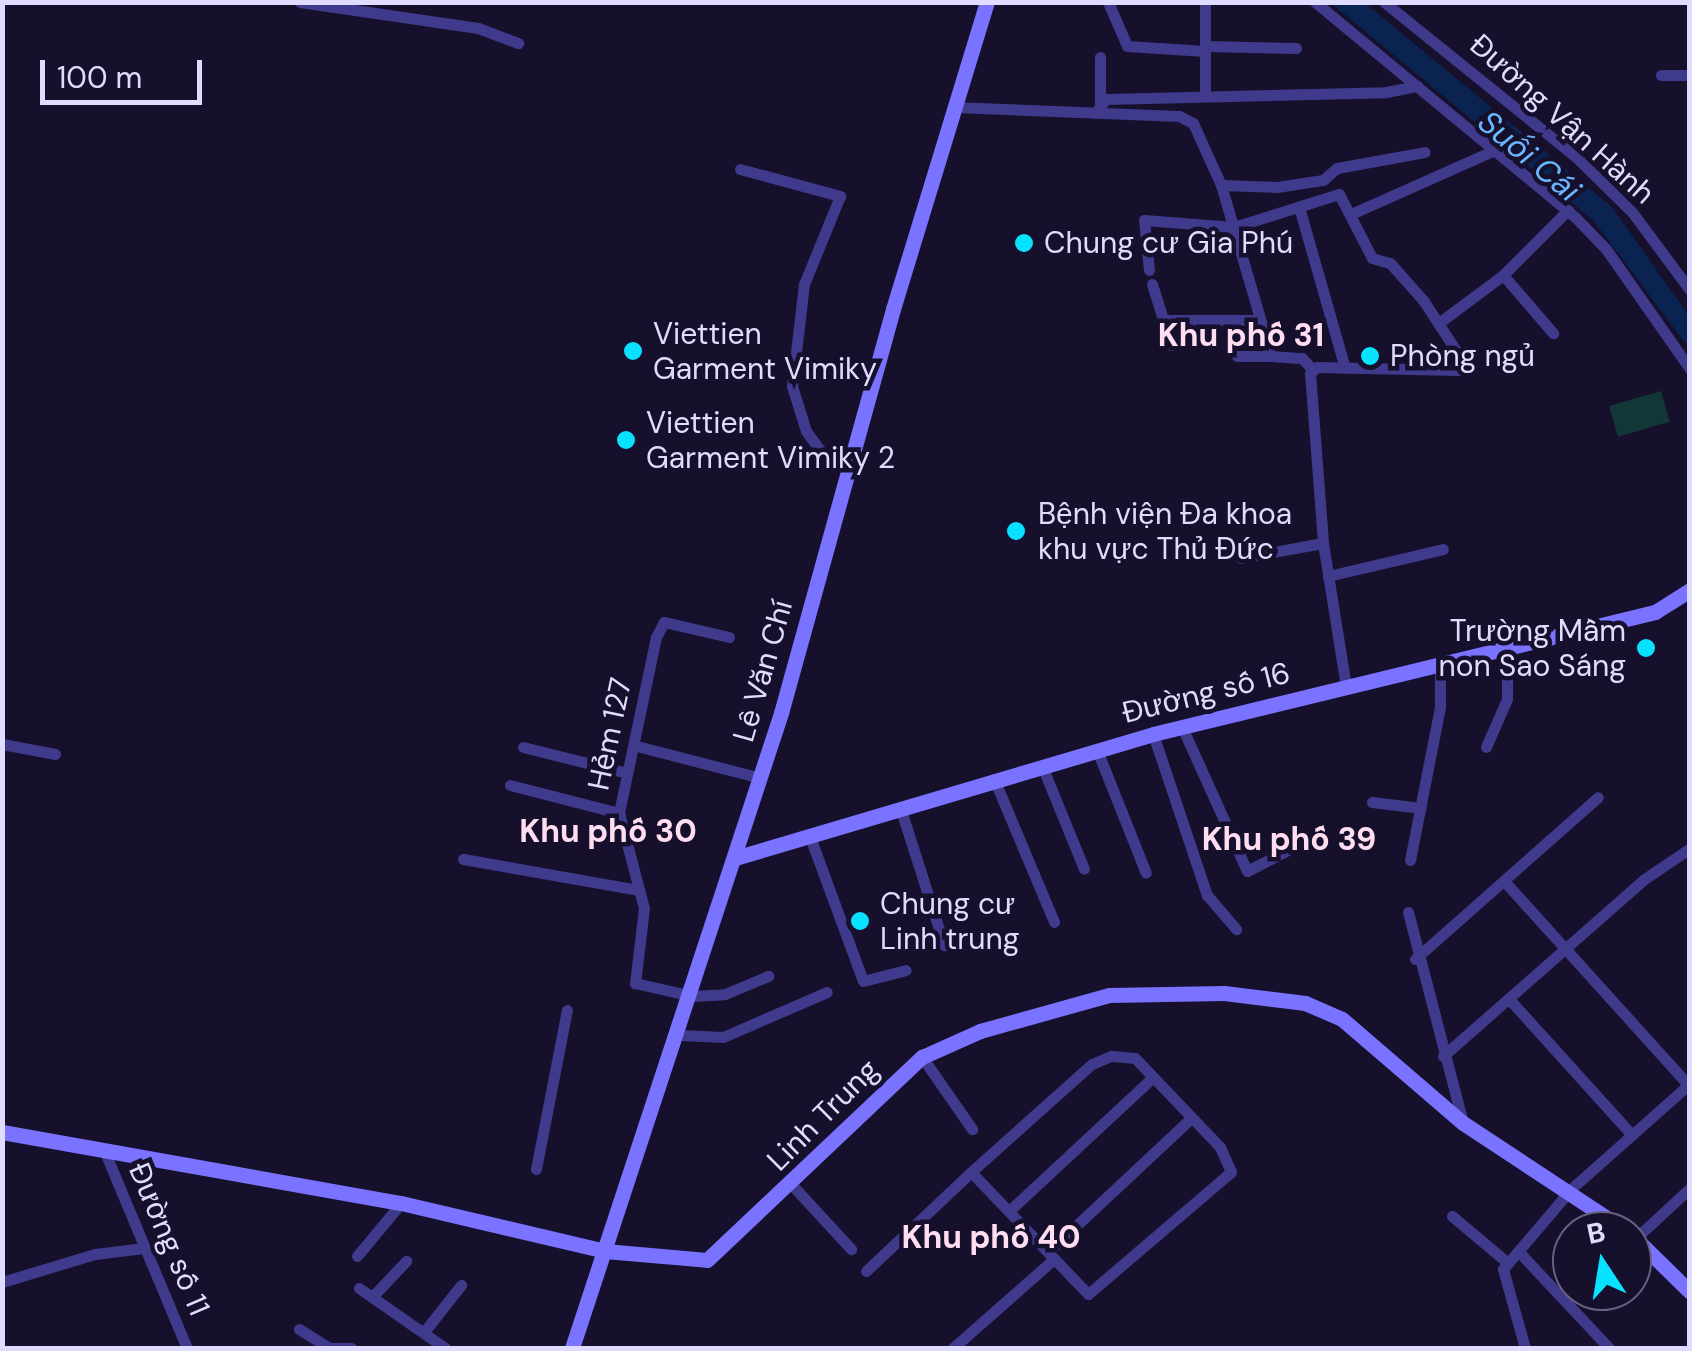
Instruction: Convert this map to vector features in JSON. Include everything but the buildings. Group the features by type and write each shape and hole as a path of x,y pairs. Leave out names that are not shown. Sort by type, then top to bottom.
{"street":[{"path":"300,2 478,28 518,43"},
{"name":"Lê Văn Chí","path":"572,1348 680,1035 761,778 953,107 987,2"},
{"path":"1108,2 1127,46 1296,48"},
{"path":"1205,2 1205,96"},
{"path":"1316,2 1568,210 1606,249 1690,368"},
{"name":"Đường Vận Hành","path":"1384,2 1574,156 1632,212 1690,290"},
{"path":"1098,108 1100,57"},
{"path":"1662,75 1690,75"},
{"path":"1098,108 1205,96 1418,86"},
{"path":"953,107 1098,108 1180,116 1193,123 1221,185 1256,320 1271,356"},
{"path":"1351,214 1495,150"},
{"path":"1221,185 1277,187 1425,152"},
{"path":"740,169 840,196 804,284 792,386 806,430 824,456 851,470"},
{"path":"1149,270 1144,220 1234,227 1338,194 1372,258 1390,263 1440,322 1464,369 1312,369"},
{"path":"1298,206 1345,368"},
{"path":"1440,322 1503,275 1568,210"},
{"path":"1503,275 1553,332"},
{"path":"1152,284 1171,346"},
{"path":"1164,320 1256,320"},
{"path":"1237,356 1302,358 1312,369 1323,544 1346,687"},
{"path":"1241,558 1323,544"},
{"path":"1328,576 1444,549"},
{"name":"Đường số 16","path":"735,858 1153,734 1655,612 1690,590"},
{"name":"Hẻm 127","path":"692,996 636,985 644,908 619,813 664,622 729,637"},
{"path":"1486,746 1507,699 1507,648"},
{"path":"1410,860 1440,707 1440,664"},
{"path":"1182,727 1247,870 1286,851"},
{"path":"1153,734 1207,896 1236,929"},
{"path":"2,744 55,754"},
{"path":"633,745 761,778"},
{"path":"523,748 626,773"},
{"path":"1098,750 1146,873"},
{"path":"1042,766 1084,869"},
{"path":"994,780 1054,922"},
{"path":"510,785 619,813"},
{"path":"1415,958 1598,797"},
{"path":"1372,802 1422,808"},
{"path":"900,806 944,945"},
{"path":"810,837 864,980 906,970"},
{"path":"1444,1056 1640,883 1690,848"},
{"path":"464,859 639,890"},
{"path":"1505,882 1688,1086 1571,1189 1503,1270 1525,1348"},
{"path":"1408,912 1415,958 1463,1123"},
{"path":"692,996 726,994 768,976"},
{"path":"680,1035 724,1037 827,992"},
{"name":"Linh Trung","path":"2,1132 401,1204 605,1252 708,1260 793,1186 922,1058 980,1031 1109,995 1282,1000 1352,1025 1463,1123 1600,1211"},
{"path":"1510,1000 1632,1135"},
{"path":"536,1169 566,1010"},
{"path":"866,1272 972,1172 1092,1064 1111,1056 1135,1058 1188,1120 1220,1147 1231,1172 1088,1294 972,1172"},
{"path":"922,1058 972,1130"},
{"path":"1009,1211 1152,1078"},
{"path":"953,1348 1188,1120"},
{"name":"Đường số 11","path":"104,1150 187,1348"},
{"path":"793,1186 851,1249"},
{"path":"1652,1219 1690,1188"},
{"path":"357,1256 401,1204"},
{"path":"1452,1216 1508,1263"},
{"path":"2,1282 95,1254 144,1248"},
{"path":"1518,1251 1609,1348"},
{"name":"Linh Trung","path":"1652,1255 1690,1292"},
{"path":"372,1297 406,1261"},
{"path":"424,1332 461,1285"},
{"path":"359,1288 445,1348"},
{"path":"298,1329 329,1348 351,1348"}],"green space":[{"path":"1661,391 1670,422 1618,437 1609,406"}],"water":[{"name":"Suối Cái","path":"1331,3 1365,3 1612,207 1689,316 1689,348 1593,220"}],"place":[{"name":"Chung cư Gia Phú","path":"1024,243"},
{"name":"Viettien Garment Vimiky","path":"633,351"},
{"name":"Phòng ngủ","path":"1370,356"},
{"name":"Viettien Garment Vimiky 2","path":"626,440"},
{"name":"Bệnh viện Đa khoa khu vực Thủ Đức","path":"1016,531"},
{"name":"Trường Mầm non Sao Sáng","path":"1646,648"},
{"name":"Chung cư Linh trung","path":"860,921"}],"district":[{"name":"Khu phố 31","path":"1241,335"},
{"name":"Khu phố 30","path":"608,831"},
{"name":"Khu phố 39","path":"1289,839"},
{"name":"Khu phố 40","path":"991,1237"}]}
